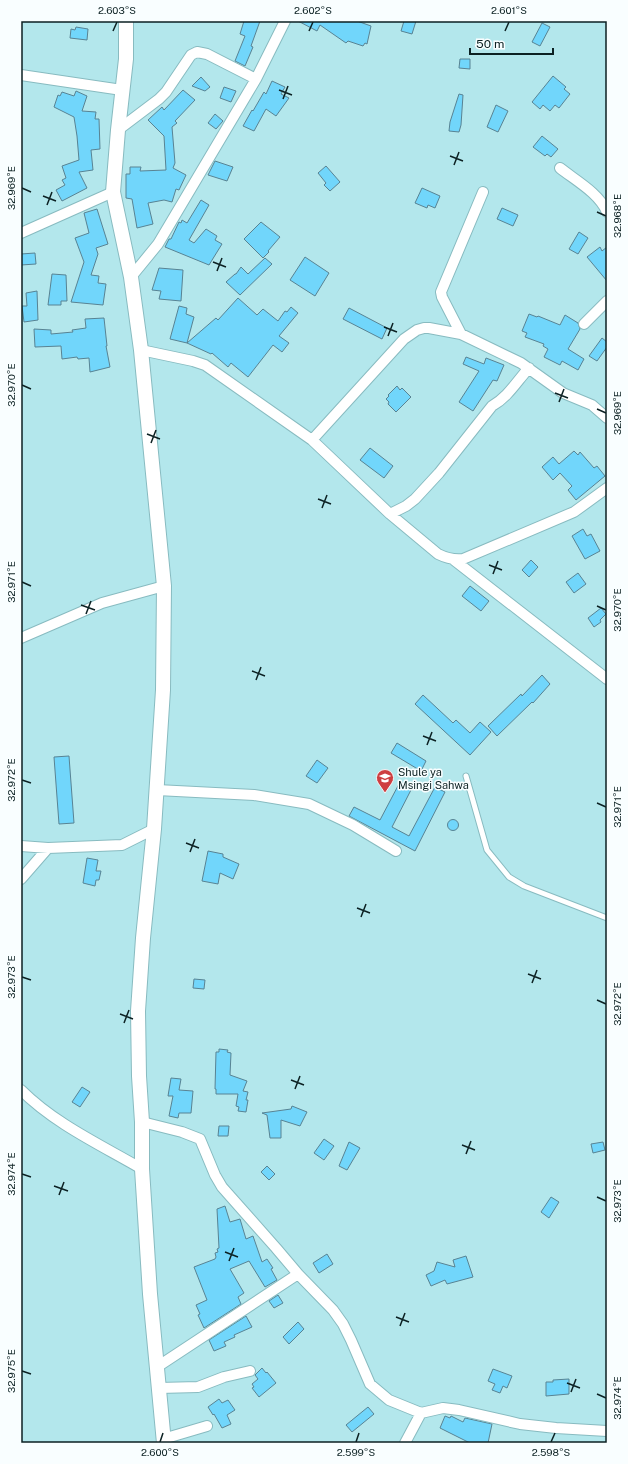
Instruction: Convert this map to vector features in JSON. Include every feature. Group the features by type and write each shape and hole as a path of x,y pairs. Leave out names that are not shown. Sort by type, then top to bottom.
{"main road":[{"path":"126,21 126,59 113,192 131,277 141,350 164,586 163,690 157,790 143,938 138,1011 142,1169 150,1294 164,1441"}],"street":[{"path":"131,277 158,244 256,79 285,21"},
{"path":"118,130 159,99 166,92 191,55 197,52 207,54 256,79"},
{"path":"21,75 122,90"},
{"path":"560,168 593,194 604,206 607,212"},
{"path":"21,233 113,192"},
{"path":"461,334 442,297 441,292 483,192"},
{"path":"584,324 607,300"},
{"path":"312,440 404,340 417,330 428,328 461,334 529,368 563,393 592,405 607,418"},
{"path":"141,350 205,365 312,440 390,514 438,554 454,560 607,679"},
{"path":"390,514 406,506 415,499 492,406 501,401 518,379 529,368"},
{"path":"454,560 462,559 574,512 605,494"},
{"path":"21,638 102,603 164,586"},
{"path":"157,790 254,795 309,804 353,825 396,851"},
{"path":"21,846 48,848 122,845 154,828"},
{"path":"21,879 48,848"},
{"path":"21,1090 58,1120 142,1169"},
{"path":"142,1122 182,1132 200,1139 215,1175 222,1187 298,1274 333,1310 343,1324 370,1384 389,1400 421,1413 443,1408 459,1410 520,1424 607,1431"},
{"path":"157,1366 298,1274"},
{"path":"159,1388 192,1388 202,1386 224,1377 250,1372"},
{"path":"405,1443 421,1413"},
{"path":"164,1441 207,1426"}],"lane":[{"path":"466,776 487,850 508,877 524,886 607,918"}],"building":[{"path":"244,21 260,21 251,46 253,47 245,66 235,61 245,36 240,34"},
{"path":"298,21 357,21 371,26 367,44 365,43 363,46 348,41 346,43 320,25 317,31"},
{"path":"404,21 416,21 412,34 401,31"},
{"path":"542,23 550,27 540,46 532,42"},
{"path":"76,27 88,29 87,40 70,38 71,29 75,30"},
{"path":"460,59 470,59 470,69 459,68"},
{"path":"553,76 566,87 564,89 570,94 559,108 555,105 550,111 543,105 540,109 532,102"},
{"path":"201,77 210,87 205,91 192,86"},
{"path":"272,81 285,87 281,94 289,98 276,116 266,109 254,131 243,126 264,92 266,94"},
{"path":"224,87 236,91 231,102 220,98"},
{"path":"183,90 195,100 175,121 177,123 172,127 175,163 173,168 186,175 179,190 176,189 172,202 164,200 148,203 153,224 137,228 132,199 126,198 126,174 130,174 130,167 141,167 140,171 166,170 164,136 148,120 162,107 164,110"},
{"path":"76,91 87,96 82,111 96,112 95,119 99,119 100,149 91,150 93,170 79,172 87,188 62,201 56,190 65,185 62,180 66,178 62,166 79,160 77,136 74,117 54,107 58,95 60,96 62,92 74,96"},
{"path":"459,94 463,95 461,125 459,132 449,131 450,122"},
{"path":"496,105 508,111 498,132 487,127"},
{"path":"215,114 223,121 216,129 208,123"},
{"path":"542,136 558,149 551,157 547,154 545,156 533,147"},
{"path":"215,161 233,167 227,181 208,175"},
{"path":"326,166 340,182 330,191 324,185 326,183 318,173"},
{"path":"422,188 440,196 435,208 428,205 427,208 415,203"},
{"path":"201,200 209,205 189,240 194,243 206,229 217,236 215,240 222,244 209,265 165,247 169,239 171,239 179,222 181,223 182,220 187,223"},
{"path":"502,208 518,215 513,226 497,219"},
{"path":"97,209 108,244 96,248 98,254 91,275 99,276 98,283 106,284 103,305 71,302 84,262 75,238 89,233 84,213"},
{"path":"261,222 280,237 263,258 244,239"},
{"path":"579,232 588,238 578,254 569,249"},
{"path":"600,247 602,251 607,247 607,281 587,257"},
{"path":"35,253 36,264 21,265 21,254"},
{"path":"305,257 329,273 315,296 290,280"},
{"path":"265,258 272,264 240,295 226,282 236,274 241,267 248,274"},
{"path":"159,268 183,270 181,301 159,299 161,291 152,290"},
{"path":"52,274 66,275 67,301 61,301 61,305 48,305"},
{"path":"37,291 38,320 24,322 22,306 27,306 26,293"},
{"path":"238,298 257,315 263,309 278,321 285,311 287,312 291,307 298,313 279,336 289,343 282,352 273,345 248,377 231,363 228,367 212,353 211,354 187,343 216,318 218,320"},
{"path":"179,306 187,308 186,314 194,317 187,343 170,339"},
{"path":"349,308 387,328 382,339 343,319"},
{"path":"529,314 560,325 565,315 578,323 580,329 568,349 584,359 578,370 562,361 560,365 544,357 548,349 543,346 544,344 525,337 527,333 522,331"},
{"path":"104,318 106,346 110,367 90,372 89,358 78,359 77,357 62,359 61,346 35,347 34,329 51,330 51,334 73,332 72,330 86,328 85,319"},
{"path":"602,338 607,342 607,347 597,361 589,356"},
{"path":"466,357 484,364 486,358 504,365 497,381 493,380 473,411 459,402 479,371 463,364"},
{"path":"397,386 400,390 402,388 411,397 396,412 388,404 389,402 386,399"},
{"path":"370,448 393,466 384,478 360,460"},
{"path":"574,451 578,455 580,452 594,468 597,466 605,476 576,500 568,490 572,486 560,473 553,480 542,467 553,457 559,464"},
{"path":"583,529 587,536 591,534 600,551 585,559 572,536"},
{"path":"531,560 538,567 529,577 522,570"},
{"path":"578,573 586,584 574,593 566,582"},
{"path":"470,586 489,601 481,611 462,596"},
{"path":"601,608 606,614 600,620 601,622 594,627 588,618"},
{"path":"542,675 550,684 533,703 532,702 497,736 488,726 521,694 522,696"},
{"path":"423,695 453,723 456,720 470,733 480,722 491,732 470,755 415,704"},
{"path":"397,743 426,761 421,771 391,753"},
{"path":"69,756 74,823 59,824 54,757"},
{"path":"317,760 328,768 317,783 306,776"},
{"path":"400,782 412,788 392,827 409,836 435,787 445,792 415,851 349,816 354,807 380,820"},
{"path":"453,819 457,821 459,825 457,829 453,831 449,829 447,825 449,821"},
{"path":"208,851 223,854 223,857 239,864 233,879 220,873 218,884 202,881"},
{"path":"87,858 98,860 96,871 101,871 99,880 96,880 95,886 83,883"},
{"path":"194,979 205,980 204,989 193,988"},
{"path":"219,1049 228,1050 227,1052 231,1053 230,1075 247,1081 243,1091 248,1092 246,1112 238,1111 239,1107 236,1106 238,1094 216,1094 216,1052 219,1052"},
{"path":"171,1078 181,1079 179,1090 193,1091 191,1113 179,1113 178,1118 169,1116 173,1096 168,1096"},
{"path":"82,1087 90,1092 80,1107 72,1102"},
{"path":"292,1106 307,1112 300,1126 281,1120 281,1138 270,1138 267,1115 262,1113 291,1109"},
{"path":"219,1126 229,1126 228,1136 218,1136"},
{"path":"324,1139 334,1146 324,1160 314,1153"},
{"path":"349,1142 360,1148 347,1170 339,1166"},
{"path":"603,1142 605,1150 593,1153 591,1144"},
{"path":"267,1166 275,1174 269,1180 261,1172"},
{"path":"551,1197 559,1202 549,1218 541,1212"},
{"path":"225,1206 230,1222 240,1219 246,1239 253,1236 262,1262 267,1259 273,1268 271,1269 277,1280 265,1287 249,1261 230,1269 244,1293 238,1297 241,1304 204,1328 198,1315 200,1314 196,1305 207,1300 194,1267 215,1259 215,1253 218,1252 217,1249 219,1248 217,1209"},
{"path":"327,1254 333,1264 319,1273 313,1263"},
{"path":"466,1256 473,1277 447,1284 445,1280 431,1286 426,1275 434,1271 437,1262 455,1267 453,1260"},
{"path":"278,1295 283,1303 274,1308 269,1301"},
{"path":"246,1316 252,1327 234,1335 235,1337 224,1342 226,1346 214,1351 209,1340"},
{"path":"298,1322 304,1329 289,1344 283,1337"},
{"path":"262,1368 276,1383 259,1397 252,1388 254,1387 252,1384 258,1379 255,1375"},
{"path":"493,1369 512,1376 507,1388 503,1386 500,1393 492,1390 495,1384 488,1381"},
{"path":"569,1379 569,1394 546,1396 546,1382"},
{"path":"219,1399 222,1403 228,1400 235,1410 227,1415 231,1424 222,1428 208,1407"},
{"path":"368,1407 374,1414 352,1432 346,1425"},
{"path":"445,1416 450,1418 451,1416 463,1422 465,1418 492,1424 488,1443 470,1443 440,1428"}],"place":[{"name":"Shule ya Msingi Sahwa","path":"385,793"}]}
